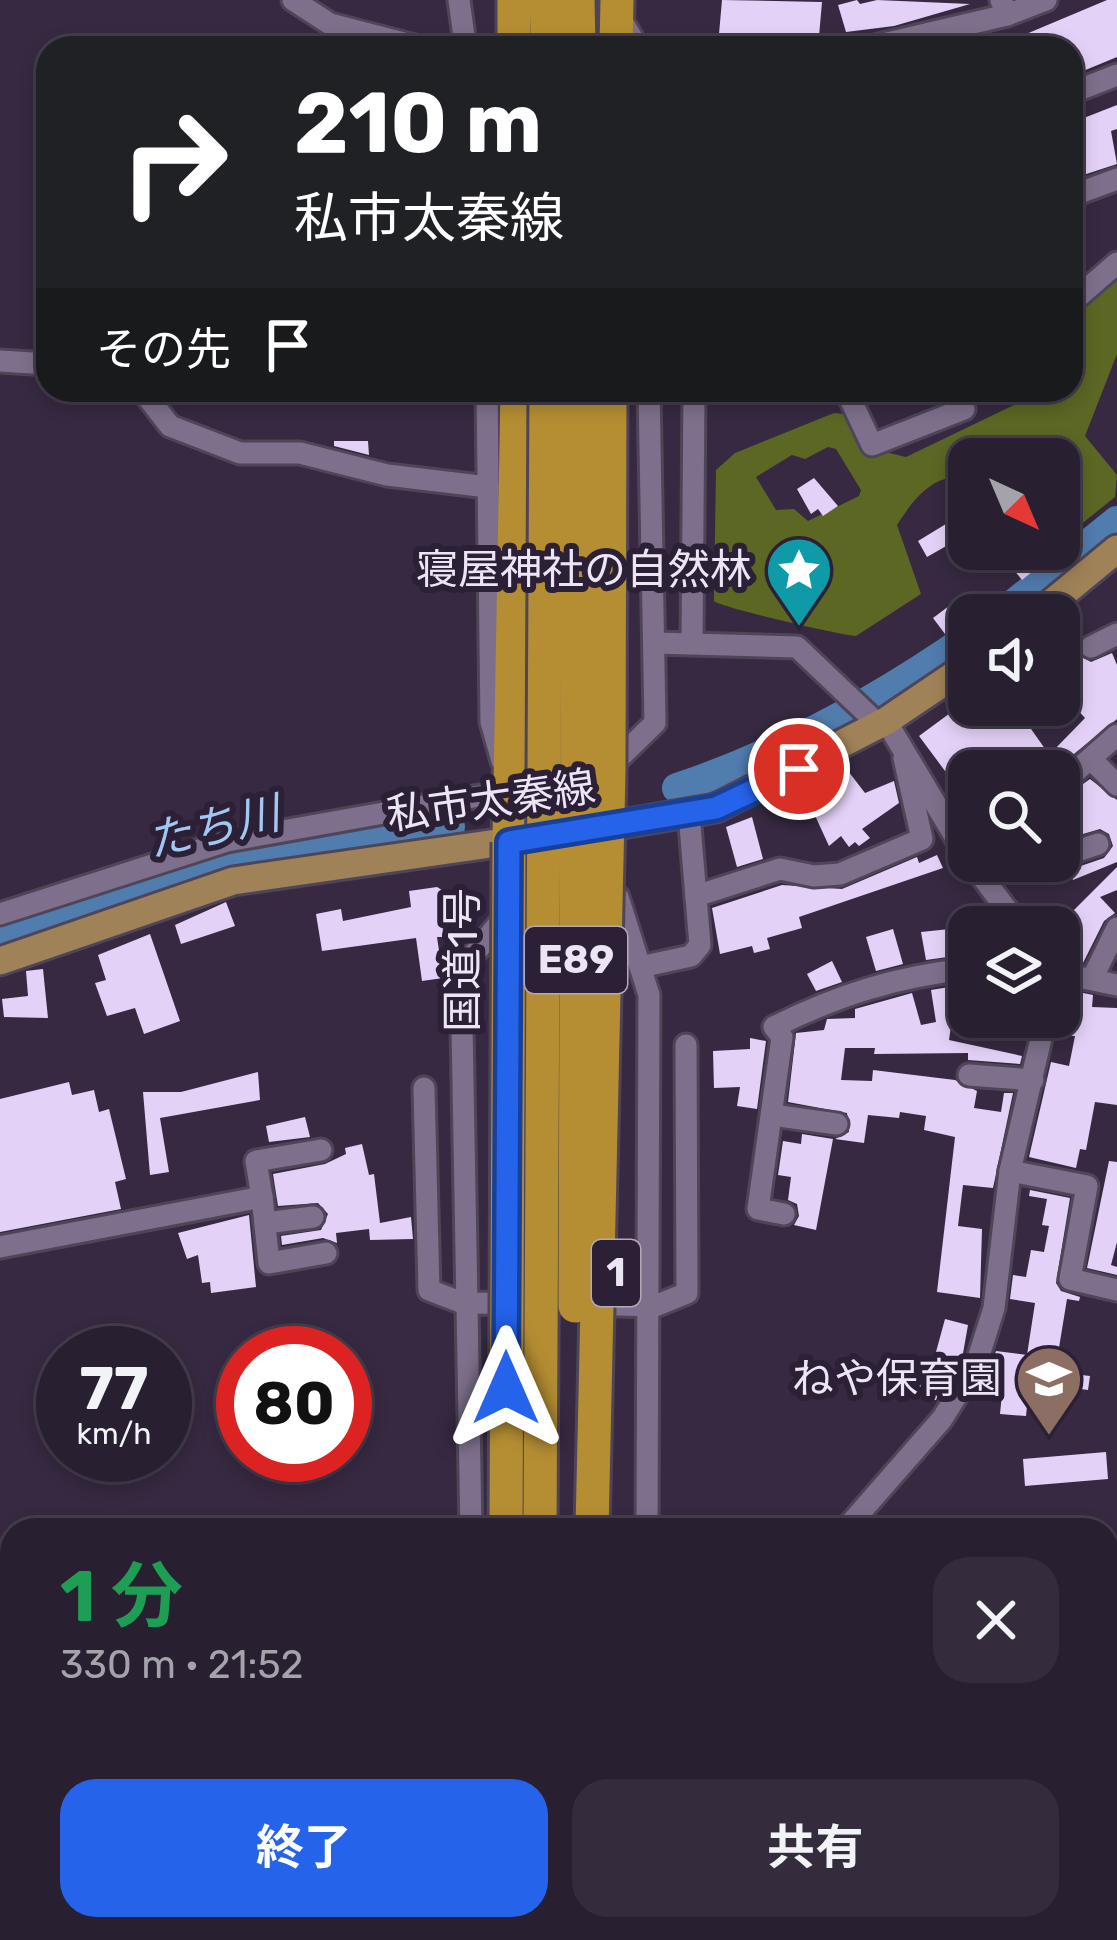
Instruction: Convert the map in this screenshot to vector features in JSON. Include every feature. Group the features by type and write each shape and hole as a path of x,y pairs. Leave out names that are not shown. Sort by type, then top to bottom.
{"highway":[{"path":"514,0 514,36"},
{"path":"546,0 548,36"},
{"path":"578,0 579,36"},
{"path":"616,36 617,6"},
{"path":"517,402 528,525 532,776 519,1518"},
{"name":"国道1号","path":"506,1518 507,785 517,402"},
{"name":"E89","path":"540,1518 545,402"},
{"name":"E89","path":"574,1518 578,402"},
{"path":"592,1518 614,402"},
{"name":"1","path":"614,402 620,757 615,1518"}],"main road":[{"path":"1062,594 1117,549"},
{"name":"私市太秦線","path":"0,961 233,881 689,814 773,784 882,723 948,679"}],"street":[{"path":"293,0 330,24 376,36"},
{"path":"459,0 464,36"},
{"path":"907,36 1046,0"},
{"path":"617,6 632,36"},
{"path":"1083,88 1117,75"},
{"path":"1083,192 1117,179"},
{"path":"1083,290 1117,263"},
{"path":"0,361 36,363"},
{"path":"151,402 170,426 240,453 300,453 387,476 488,487"},
{"path":"0,914 226,842 507,785 491,722 487,402"},
{"path":"620,757 655,723 650,402"},
{"path":"692,644 694,402"},
{"path":"852,402 872,445 964,409"},
{"path":"1091,647 1117,634"},
{"path":"654,643 797,647 882,723 948,817"},
{"path":"1080,768 1117,735"},
{"path":"696,896 780,868 814,876 841,874 922,838 904,758"},
{"path":"1091,759 1117,785"},
{"path":"640,967 691,956 700,945 689,814"},
{"path":"1080,850 1098,844"},
{"path":"985,882 1004,906"},
{"path":"618,897 649,995 647,1518"},
{"path":"471,1518 463,1303 461,970 507,914"},
{"path":"1092,979 1117,928"},
{"path":"784,1214 758,1210 782,1037 774,1027 830,999 881,983 948,972"},
{"path":"1080,977 1117,985"},
{"path":"855,1518 942,1419 976,1365 994,1307 1010,1171 1042,1038"},
{"path":"424,1088 429,1290 463,1303 672,1303 687,1293 686,1045"},
{"path":"969,1075 1033,1080"},
{"path":"772,1115 837,1124"},
{"path":"321,1150 256,1161 269,1263 326,1253"},
{"path":"1010,1171 1087,1186 1070,1279 1117,1291"},
{"path":"0,1247 127,1219 262,1197"},
{"path":"265,1223 313,1217"}],"green space":[{"path":"1117,273 1117,354 1085,436 1117,475 1115,497 1080,525 1080,438 948,438 948,479 918,497 897,525 921,594 856,636 714,601 716,470 735,453 834,413 844,414 869,448 906,457 1016,402 1083,402 1083,303","holes":["828,447 836,449 861,490 859,496 808,521 794,509 776,510 756,477 792,455 805,459"]}],"building":[{"path":"722,0 822,2 819,36 719,34"},
{"path":"857,0 860,4 877,0 970,4 894,26 846,32 838,5"},
{"path":"1117,0 1117,57 1083,71 1083,36 1022,36"},
{"path":"1117,105 1117,129 1111,131 1117,164 1083,175 1083,118"},
{"path":"334,441 368,441 369,455 334,446"},
{"path":"814,478 838,506 823,516 818,509 811,514 797,489"},
{"path":"948,523 948,545 927,557 918,541"},
{"path":"1014,570 1034,570 1022,580"},
{"path":"948,607 948,632 945,634 933,618"},
{"path":"1112,653 1117,665 1117,719 1079,750 1054,750 1085,718 1080,713 1080,656 1091,662"},
{"path":"948,715 948,726 1029,726 1046,750 948,750 948,771 919,736"},
{"path":"845,767 865,793 894,781 899,803 862,829 870,838 859,846 855,842 849,847 841,836 829,846 812,809 818,804 812,798"},
{"path":"1090,779 1117,800 1117,862 1080,877 1080,866 1104,858 1113,846 1109,834 1100,829 1080,835 1080,786"},
{"path":"752,817 763,859 737,867 726,827"},
{"path":"937,855 943,868 799,917 802,928 767,938 770,949 754,953 752,946 720,954 712,908 782,885 842,889 917,857 919,863"},
{"path":"1117,867 1117,890 1100,897 1115,913 1104,921 1083,963 1080,962 1078,906"},
{"path":"442,890 443,937 437,937 443,978 422,981 416,938 322,951 316,914 341,909 343,921 411,907 409,891"},
{"path":"226,902 235,926 181,944 175,925"},
{"path":"893,929 903,964 876,971 866,937"},
{"path":"948,929 948,957 926,960 921,932"},
{"path":"150,934 180,1021 144,1034 135,1008 107,1016 95,983 106,980 98,955"},
{"path":"832,961 842,982 816,991 807,974"},
{"path":"43,969 48,1018 4,1017 2,999 28,996 26,971"},
{"path":"948,987 949,1040 1022,1056 1020,1064 968,1060 968,1053 874,1054 875,1048 845,1048 841,1080 872,1081 873,1070 955,1080 977,1091 974,1108 1001,1112 1004,1093 1013,1093 993,1188 963,1185 958,1226 982,1229 980,1298 937,1292 955,1137 924,1130 926,1116 900,1112 899,1118 868,1115 864,1143 835,1139 849,1132 847,1113 788,1102 796,1033 824,1030 827,1019 855,1018 855,1009 912,993 921,1025 936,1022 931,990"},
{"path":"1080,992 1093,995 1092,1007 1117,1008 1117,1105 1095,1102 1086,1150 1080,1149 1076,1168 1029,1157 1051,1062 1069,1066 1075,1038 1080,1038"},
{"path":"750,1038 766,1041 757,1109 737,1106 740,1087 714,1088 713,1051 750,1049"},
{"path":"258,1072 260,1100 160,1118 169,1172 150,1175 143,1092 181,1092"},
{"path":"69,1082 72,1095 94,1090 99,1112 109,1109 126,1179 115,1182 121,1209 0,1232 0,1099"},
{"path":"305,1117 310,1137 269,1142 266,1126"},
{"path":"802,1134 833,1139 816,1230 794,1225 799,1216 797,1204 788,1200 791,1177 778,1175 783,1141 801,1144"},
{"path":"362,1144 369,1175 374,1174 380,1223 411,1217 413,1239 370,1240 369,1229 336,1233 337,1243 323,1238 282,1245 281,1236 321,1230 328,1214 318,1203 278,1206 273,1174 325,1164 346,1154 345,1148"},
{"path":"1109,1161 1117,1162 1117,1242 1111,1265 1117,1267 1117,1275 1087,1268"},
{"path":"1030,1190 1070,1198 1056,1283 1061,1291 1080,1297 1079,1301 1067,1299 1055,1372 1090,1376 1088,1390 1059,1386 1057,1408 1027,1406 1026,1416 1000,1414 1004,1373 990,1369 996,1351 1027,1355 1035,1303 1010,1299 1013,1275 1026,1277 1031,1250 1044,1252 1049,1226 1042,1225 1047,1199 1029,1196"},
{"path":"249,1215 256,1287 211,1293 210,1282 202,1283 198,1255 187,1259 178,1233"},
{"path":"945,1319 968,1325 962,1359 950,1359 936,1400 903,1393 909,1369 930,1374"},
{"path":"1106,1452 1108,1479 1025,1486 1023,1459"}],"waterway":[{"name":"たち川","path":"1026,594 1117,521"},
{"name":"たち川","path":"677,788 754,759 828,723 948,651"},
{"name":"たち川","path":"0,936 188,872 450,827"}],"place":[{"name":"寝屋神社の自然林","path":"799,629"},
{"name":"ねや保育園","path":"1049,1438"}],"route":[{"path":"506,1388 509,842 716,808 799,769"}]}
